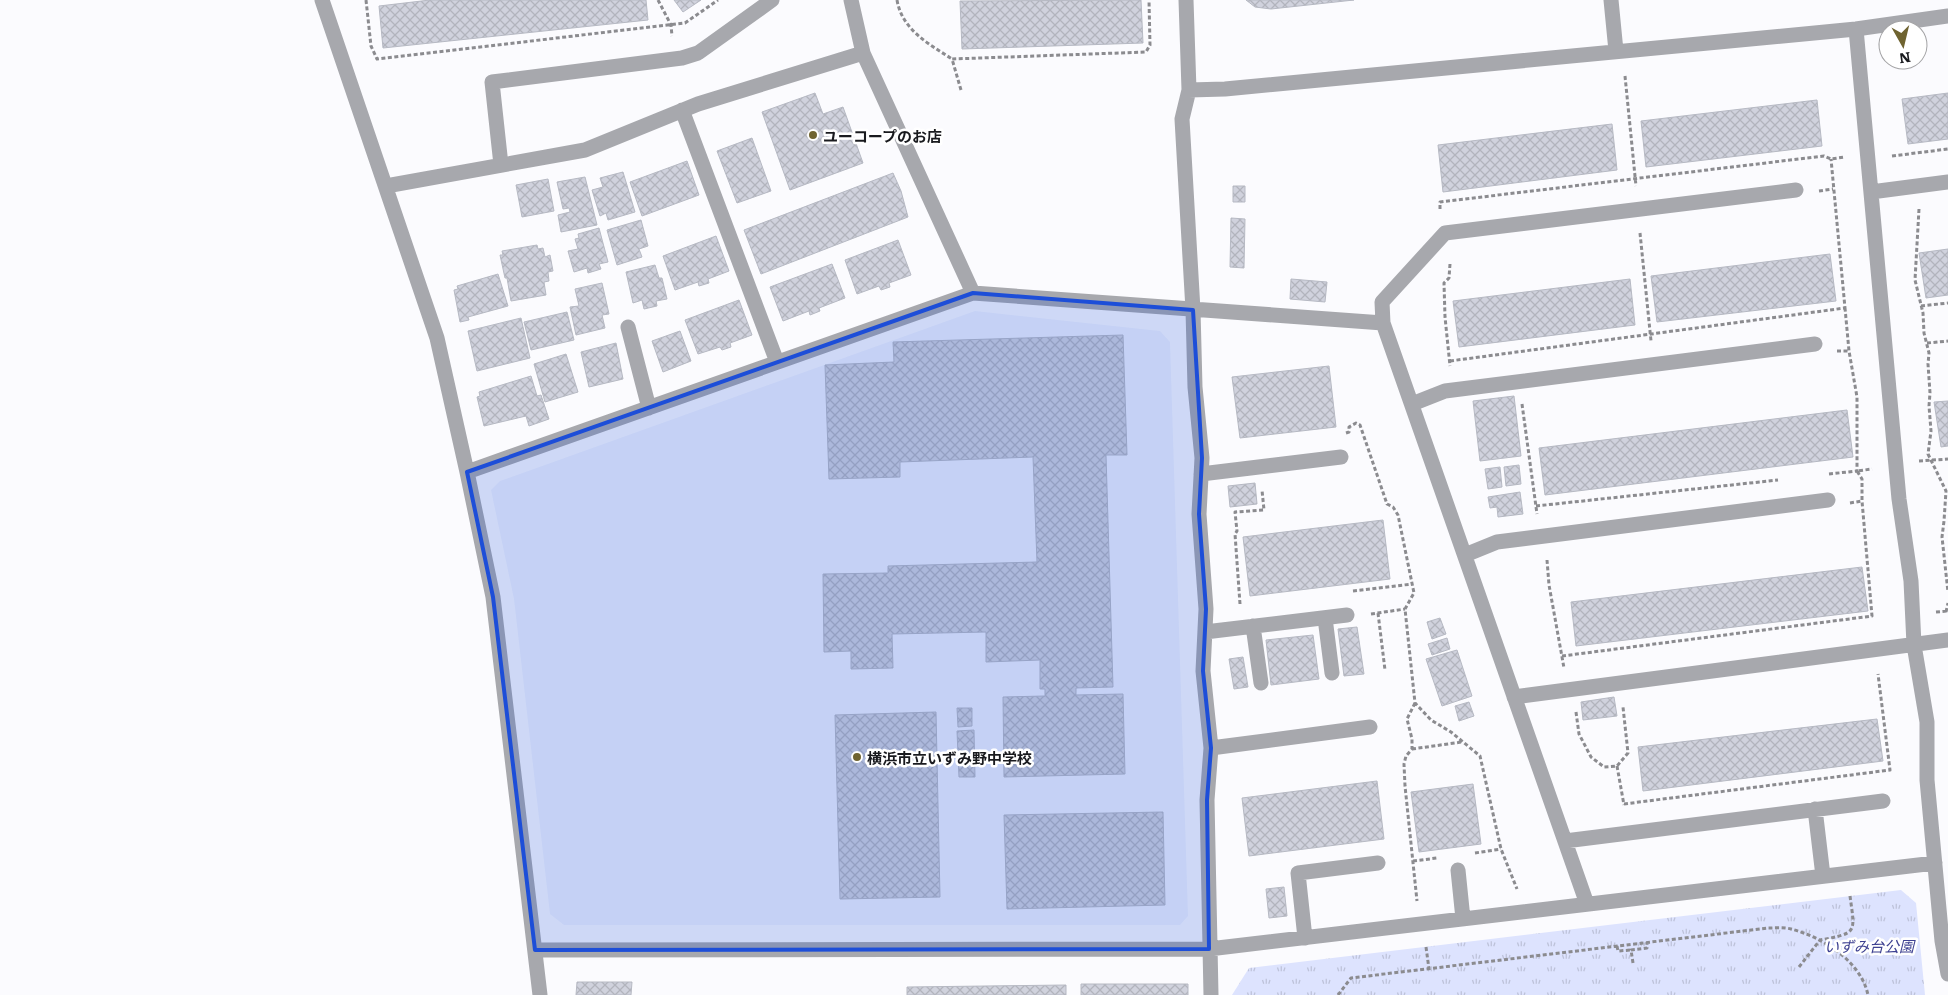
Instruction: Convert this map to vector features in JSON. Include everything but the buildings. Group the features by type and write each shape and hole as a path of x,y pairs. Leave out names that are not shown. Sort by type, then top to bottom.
{"street":[{"path":"322,0 437,338 467,472 493,598 540,995"},
{"path":"501,165 492,82 682,58 698,53 772,0"},
{"path":"851,0 863,53 973,293"},
{"path":"1186,0 1189,90 1182,119 1193,310 1195,387 1202,458 1199,514 1206,609 1203,671 1211,748 1207,800 1211,995"},
{"path":"1611,0 1616,50"},
{"path":"1189,90 1234,88 1616,50 1856,29 1948,16"},
{"path":"1856,29 1899,499 1911,581 1914,645 1926,722 1927,780 1942,941 1948,969"},
{"path":"386,186 585,150 698,104 863,53"},
{"path":"682,110 776,362"},
{"path":"1871,192 1948,182"},
{"path":"1587,904 1383,323 1382,302 1445,233 1796,190"},
{"path":"467,472 973,293 1383,323"},
{"path":"628,327 649,408"},
{"path":"1412,404 1445,391 1815,344"},
{"path":"1201,474 1341,457"},
{"path":"1464,555 1497,542 1828,500"},
{"path":"1205,632 1347,615"},
{"path":"1324,618 1332,673"},
{"path":"1248,627 1260,683"},
{"path":"1514,697 1948,640"},
{"path":"1211,748 1370,728"},
{"path":"1564,841 1883,801"},
{"path":"1816,809 1823,876"},
{"path":"1305,938 1298,873 1378,863"},
{"path":"535,950 1210,949 1935,863"},
{"path":"1458,870 1463,919"}],"path":[{"path":"366,0 371,46 377,58 685,23 718,0"},
{"path":"897,0 898,8 914,34 952,59 1146,52 1150,45 1149,0"},
{"path":"952,59 962,90"},
{"path":"1868,159 1948,149"},
{"path":"1624,804 1890,770 1875,650 1876,635 1872,616 1862,501 1862,479 1857,471 1857,396 1849,351 1831,159"},
{"path":"1917,186 1919,224 1915,280 1929,352 1931,431 1928,454 1947,491 1942,538 1948,592"},
{"path":"1921,306 1948,303"},
{"path":"1450,361 1845,308"},
{"path":"1927,343 1948,341"},
{"path":"1518,381 1536,506 1538,536 1547,548 1549,585 1567,690 1574,702 1579,734 1591,757 1604,767 1617,766 1628,752 1621,683"},
{"path":"1339,434 1349,432 1349,427 1356,423 1360,425 1387,504 1394,507 1398,515 1414,593 1405,609 1415,704 1407,719 1412,739 1412,749 1406,756 1404,764 1404,786 1419,924"},
{"path":"1828,474 1896,465"},
{"path":"1248,627 1235,534 1238,531 1235,512 1264,510 1260,466"},
{"path":"1536,506 1780,479"},
{"path":"1347,615 1405,609"},
{"path":"1378,613 1385,670"},
{"path":"1562,656 1872,616"},
{"path":"1415,704 1431,720 1480,756 1501,849 1517,890 1520,912"},
{"path":"1412,749 1463,742"},
{"path":"1617,766 1627,833"},
{"path":"1799,967 1820,940 1840,936 1849,932 1854,925 1848,873"},
{"path":"1338,995 1351,978 1768,928 1790,928 1820,940 1840,952 1856,971 1867,989 1868,995"},
{"path":"1617,946 1618,952 1647,948 1647,942"},
{"path":"1631,950 1633,963"}],"highlighted area":[{"path":"973,293 1193,310 1202,458 1199,514 1206,609 1203,671 1211,748 1207,800 1209,949 535,950 493,597 467,472"}],"shaded area":[{"name":"横浜市立いずみ野中学校","path":"975,311 1160,331 1170,342 1188,916 1180,925 564,925 550,914 514,599 491,490 500,481"}],"green space":[{"name":"いずみ台公園","path":"1901,890 1916,903 1925,995 1232,995 1249,968"}],"place":[{"name":"ユーコープのお店","path":"813,135"},
{"name":"横浜市立いずみ野中学校","path":"857,757"}]}
